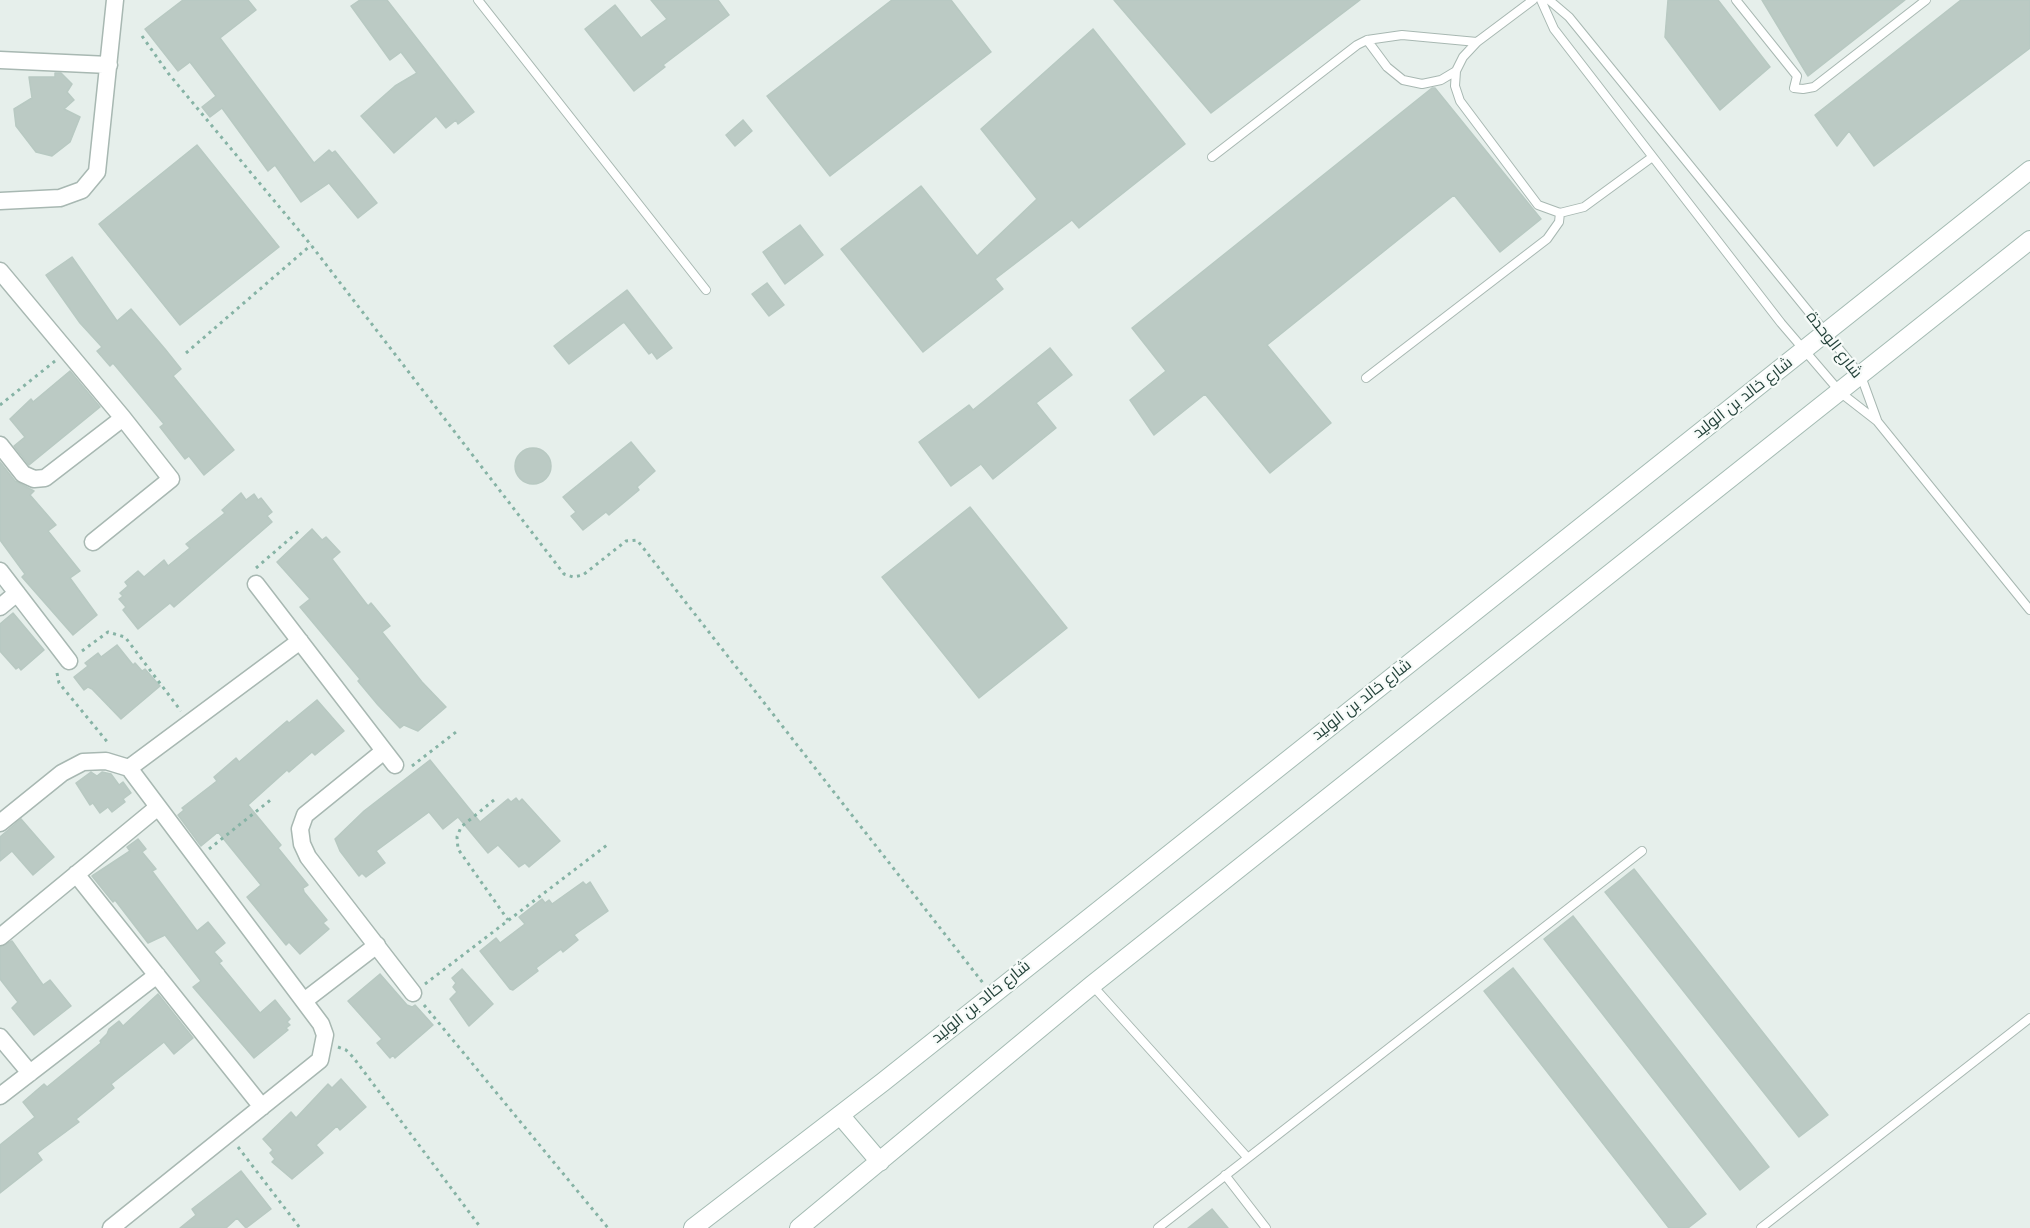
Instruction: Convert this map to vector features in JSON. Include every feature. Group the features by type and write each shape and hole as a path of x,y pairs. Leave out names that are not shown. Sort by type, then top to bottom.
{"main road":[{"name":"شارع خالد بن الوليد","path":"693,1228 840,1115 2030,170"},
{"path":"799,1228 1092,985 1841,393 2030,240"},
{"path":"840,1115 880,1162"}],"street":[{"path":"0,201 60,198 82,190 97,172 115,0"},
{"path":"0,60 109,65"},
{"path":"0,271 171,479 93,542"},
{"path":"0,446 23,474 34,479 45,478 123,418"},
{"path":"0,571 69,661"},
{"path":"255,584 395,765"},
{"path":"0,606 17,593"},
{"path":"129,768 300,641"},
{"path":"384,751 305,815 300,829 302,844 308,857 413,993"},
{"path":"0,824 62,773 83,762 106,761 129,768 321,1024 324,1048 320,1060 111,1228"},
{"path":"0,937 158,807"},
{"path":"76,874 262,1107"},
{"path":"304,1001 376,945"},
{"path":"0,1096 157,975"},
{"path":"0,1036 30,1073"}],"lane":[{"path":"478,0 706,290"},
{"path":"1367,40 1387,67 1403,80 1422,84 1441,80 1456,70 1477,42 1533,0"},
{"name":"شارع الوحدة","path":"1541,0 1554,29 1651,158 1804,350 1841,393 1877,421"},
{"name":"شارع الوحدة","path":"1549,0 1569,17 1825,333 1862,375 1877,421"},
{"path":"1736,0 1797,76 1794,87 1803,89 1814,87 1926,0"},
{"path":"1212,157 1357,45 1367,40 1402,34 1477,42"},
{"path":"1456,70 1455,86 1460,101 1538,206 1560,213 1584,207 1651,158"},
{"path":"1366,378 1547,239 1559,222 1560,213"},
{"path":"1877,421 2030,610"},
{"path":"1158,1228 1642,851"},
{"path":"1092,985 1247,1157"},
{"path":"1761,1228 2030,1018"},
{"path":"1225,1175 1266,1228"}],"path":[{"path":"142,36 168,73 311,245 564,574 573,577 584,575 626,540 637,540 992,993"},
{"path":"186,352 311,245"},
{"path":"0,405 67,352"},
{"path":"255,584 256,569 260,562 300,530"},
{"path":"129,768 59,683 58,669 108,632 117,633 125,637 189,722"},
{"path":"395,765 403,768 412,766 456,732"},
{"path":"195,859 273,798"},
{"path":"494,800 461,826 457,837 458,849 508,920"},
{"path":"607,845 413,993 608,1228"},
{"path":"324,1048 335,1047 346,1050 353,1057 482,1228"},
{"path":"228,1134 300,1228"}],"building":[{"path":"183,0 248,0 256,10 220,38 314,163 329,150 332,153 335,151 377,203 358,218 329,183 301,202 275,165 268,171 222,108 210,117 202,107 216,96 190,62 178,71 145,29"},
{"path":"360,0 387,0 474,112 458,124 456,120 446,128 436,116 394,153 361,116 395,86 417,73 401,52 390,60 351,6"},
{"path":"651,0 718,0 729,15 663,65 665,67 634,91 585,29 615,5 641,38 667,19"},
{"path":"892,0 951,0 991,52 830,176 767,96"},
{"path":"1114,0 1360,0 1211,113"},
{"path":"1668,0 1718,0 1770,67 1720,110 1665,37"},
{"path":"1762,0 1905,0 1808,76"},
{"path":"1961,0 2030,0 2030,48 1874,166 1849,131 1837,146 1815,115"},
{"path":"1093,29 1185,144 1079,228 1072,220 995,279 1003,289 923,352 841,249 921,186 977,256 1037,199 981,129"},
{"path":"55,73 61,73 72,84 67,92 74,100 64,109 80,117 70,142 52,156 36,152 16,126 14,109 32,98 29,77 55,77"},
{"path":"1432,88 1435,88 1541,219 1500,252 1454,195 1267,345 1331,423 1270,473 1205,394 1154,435 1130,400 1166,371 1132,328"},
{"path":"743,120 752,131 735,146 726,135"},
{"path":"197,145 279,247 180,325 99,224"},
{"path":"800,225 823,255 785,284 763,252"},
{"path":"72,257 117,321 131,309 165,349 181,369 173,376 234,450 204,475 189,456 185,459 160,427 164,424 113,363 110,366 97,351 102,347 80,323 46,275"},
{"path":"767,283 784,305 769,316 752,294"},
{"path":"627,290 672,348 657,359 652,352 649,354 624,322 569,364 554,346"},
{"path":"1050,348 1072,375 1036,403 1056,428 993,479 981,464 951,486 919,442 969,405 973,410"},
{"path":"70,371 100,407 29,465 14,446 25,437 10,419 31,399 33,402"},
{"path":"631,442 655,471 637,487 639,490 609,515 606,512 583,530 571,516 576,512 563,497"},
{"path":"533,448 546,453 551,466 546,479 533,484 520,479 515,466 520,453"},
{"path":"0,462 15,481 34,491 30,495 56,525 48,531 80,571 70,578 97,615 73,635 22,577 25,574 0,540"},
{"path":"241,493 246,500 254,494 258,500 261,498 272,512 267,516 272,522 174,607 170,603 138,629 123,610 126,607 119,599 123,596 120,593 128,586 125,582 138,571 144,577 164,560 168,566 190,548 186,544 225,513 222,510"},
{"path":"970,507 1067,628 979,698 882,577"},
{"path":"312,529 322,540 326,537 340,552 332,559 368,606 371,603 390,626 382,632 422,682 446,707 418,731 404,725 400,728 378,705 358,681 360,679 300,607 310,599 277,562"},
{"path":"13,613 44,650 21,670 19,667 16,669 0,651 0,624"},
{"path":"117,645 133,665 135,663 142,671 145,669 160,686 121,719 92,689 88,687 84,690 74,677 88,666 85,663 98,653 101,657"},
{"path":"317,700 344,731 315,755 312,752 289,772 287,770 248,805 281,845 278,848 308,885 303,888 304,892 327,920 323,923 329,929 300,954 289,942 286,945 247,897 261,885 218,832 201,846 178,815 184,810 182,808 217,781 214,777 236,758 239,762 287,721 289,723"},
{"path":"430,760 480,822 508,799 511,802 516,798 519,802 522,799 560,841 529,867 525,863 519,867 498,845 488,853 458,817 443,829 429,812 376,851 385,863 366,877 362,873 359,876 340,851 335,839 364,811"},
{"path":"91,772 97,776 102,772 111,774 119,785 123,782 131,793 123,799 125,802 112,812 108,807 100,813 93,803 90,805 76,783"},
{"path":"21,819 54,857 33,875 12,851 0,861 0,837"},
{"path":"138,839 146,849 142,852 156,869 152,871 197,931 208,922 225,943 214,952 222,961 219,963 260,1013 275,1000 290,1019 287,1022 290,1025 286,1028 288,1030 254,1058 193,987 201,981 165,935 148,943 115,900 113,902 92,876 130,851 127,847"},
{"path":"1634,869 1828,1115 1799,1137 1605,892"},
{"path":"583,882 586,885 590,882 608,911 574,935 578,940 563,952 561,949 536,968 538,971 513,990 510,989 480,951 496,938 500,943 525,924 519,917 542,899 545,903 549,900 552,904"},
{"path":"1573,916 1769,1167 1740,1190 1544,939"},
{"path":"12,941 43,985 50,980 71,1006 34,1035 12,1008 18,1002 0,979 0,947"},
{"path":"1513,968 1706,1214 1688,1228 1669,1228 1484,991"},
{"path":"462,969 493,1004 469,1026 450,999 457,992 453,987 456,983 452,978"},
{"path":"380,974 407,1005 412,1007 415,1005 433,1025 395,1058 393,1055 390,1058 377,1043 382,1039 348,1001"},
{"path":"158,994 193,1038 174,1054 164,1042 111,1084 114,1088 76,1119 79,1122 37,1153 42,1160 0,1193 0,1145 35,1117 23,1102 44,1084 47,1087 101,1043 100,1041 109,1029 119,1021 123,1026"},
{"path":"341,1079 366,1107 340,1130 337,1126 316,1145 323,1153 292,1179 272,1162 275,1159 270,1153 273,1150 263,1139 291,1112 296,1118 328,1084 332,1088"},
{"path":"241,1171 271,1209 246,1228 237,1218 226,1228 180,1228 196,1215 192,1209"},
{"path":"1212,1209 1228,1228 1188,1228"}]}
